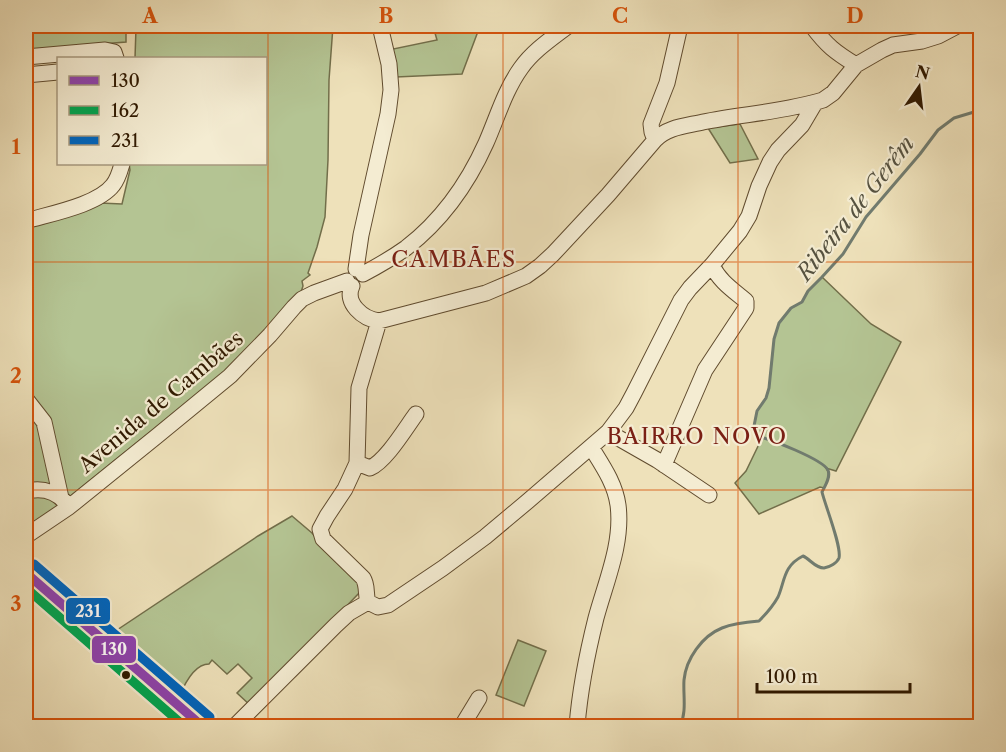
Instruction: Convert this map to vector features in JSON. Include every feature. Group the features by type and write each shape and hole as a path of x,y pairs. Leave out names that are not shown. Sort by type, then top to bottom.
{"main road":[{"path":"26,573 202,726"}],"street":[{"path":"359,271 361,235 388,114 391,90 389,64 380,26"},
{"name":"Avenida de Cambães","path":"27,538 65,502 165,430 230,376 302,299 314,293 349,284 346,276 348,271 359,271 383,263 406,248 435,222 461,189 485,145 520,69 538,49 568,26"},
{"path":"655,140 651,124 667,83 680,26"},
{"path":"812,26 825,43 856,65"},
{"path":"349,284 349,295 355,307 368,319 379,321 486,293 526,276 540,266 608,195 663,132 727,117 815,103 828,97 856,65 893,45 922,41 957,26"},
{"path":"26,57 105,50 114,52 116,57"},
{"path":"26,75 57,72"},
{"path":"379,321 359,388 357,464 345,489 320,529 323,539 363,578 366,583 368,602 378,607 388,605 485,537 608,432 626,408 685,294 740,231 749,216 770,162 802,125 815,103"},
{"path":"26,221 92,202 113,185 122,165"},
{"path":"663,465 705,369 746,308 746,301 721,280 712,265"},
{"path":"26,399 44,422 54,468 65,502"},
{"path":"357,464 370,468 375,465 386,455 416,414"},
{"path":"608,432 709,495"},
{"path":"577,726 586,659 618,529 618,504 615,491 610,478 591,447"},
{"path":"30,493 54,468"},
{"path":"30,493 44,489 65,502"},
{"path":"236,726 336,625 349,613 368,602"},
{"path":"462,726 479,698"},
{"path":"26,724 32,726"}],"green space":[{"path":"333,26 325,217 308,273 310,275 302,281 301,292 238,361 41,520 26,529 26,226 100,203 122,204 129,165 267,165 267,57 135,57 136,28 126,30 126,42 26,50 26,27"},
{"path":"433,26 480,26 462,74 396,77 393,49 437,40"},
{"path":"740,124 758,159 730,163 708,128"},
{"path":"822,277 871,324 901,342 836,471 826,468 829,475 824,488 820,487 759,514 735,483 746,471 762,438 757,436 754,426 757,411 766,398 769,388 774,339 779,323 791,308 802,302 808,291"},
{"path":"292,516 357,577 360,592 251,706 237,693 252,678 238,664 227,674 212,660 209,664 199,667 187,681 179,697 108,636 258,536"},
{"path":"518,640 546,651 524,706 496,695"}],"waterway":[{"name":"Ribeira de Gerêm","path":"680,726 684,709 685,672 702,642 727,626 759,621 778,597 788,569 796,560 803,556 818,567 824,568 837,562 839,558 836,536 822,492 828,478 828,470 806,455 757,436 754,426 757,411 766,398 769,388 774,339 779,323 791,308 802,302 808,291 843,254 866,217 938,130 954,118 980,108"}],"transit line":[{"name":"231","path":"34,564 210,717"},
{"name":"130","path":"26,573 202,726"},
{"name":"162","path":"26,588 184,726"}],"district":[{"name":"CAMBÃES","path":"454,259"},
{"name":"BAIRRO NOVO","path":"697,436"}]}
